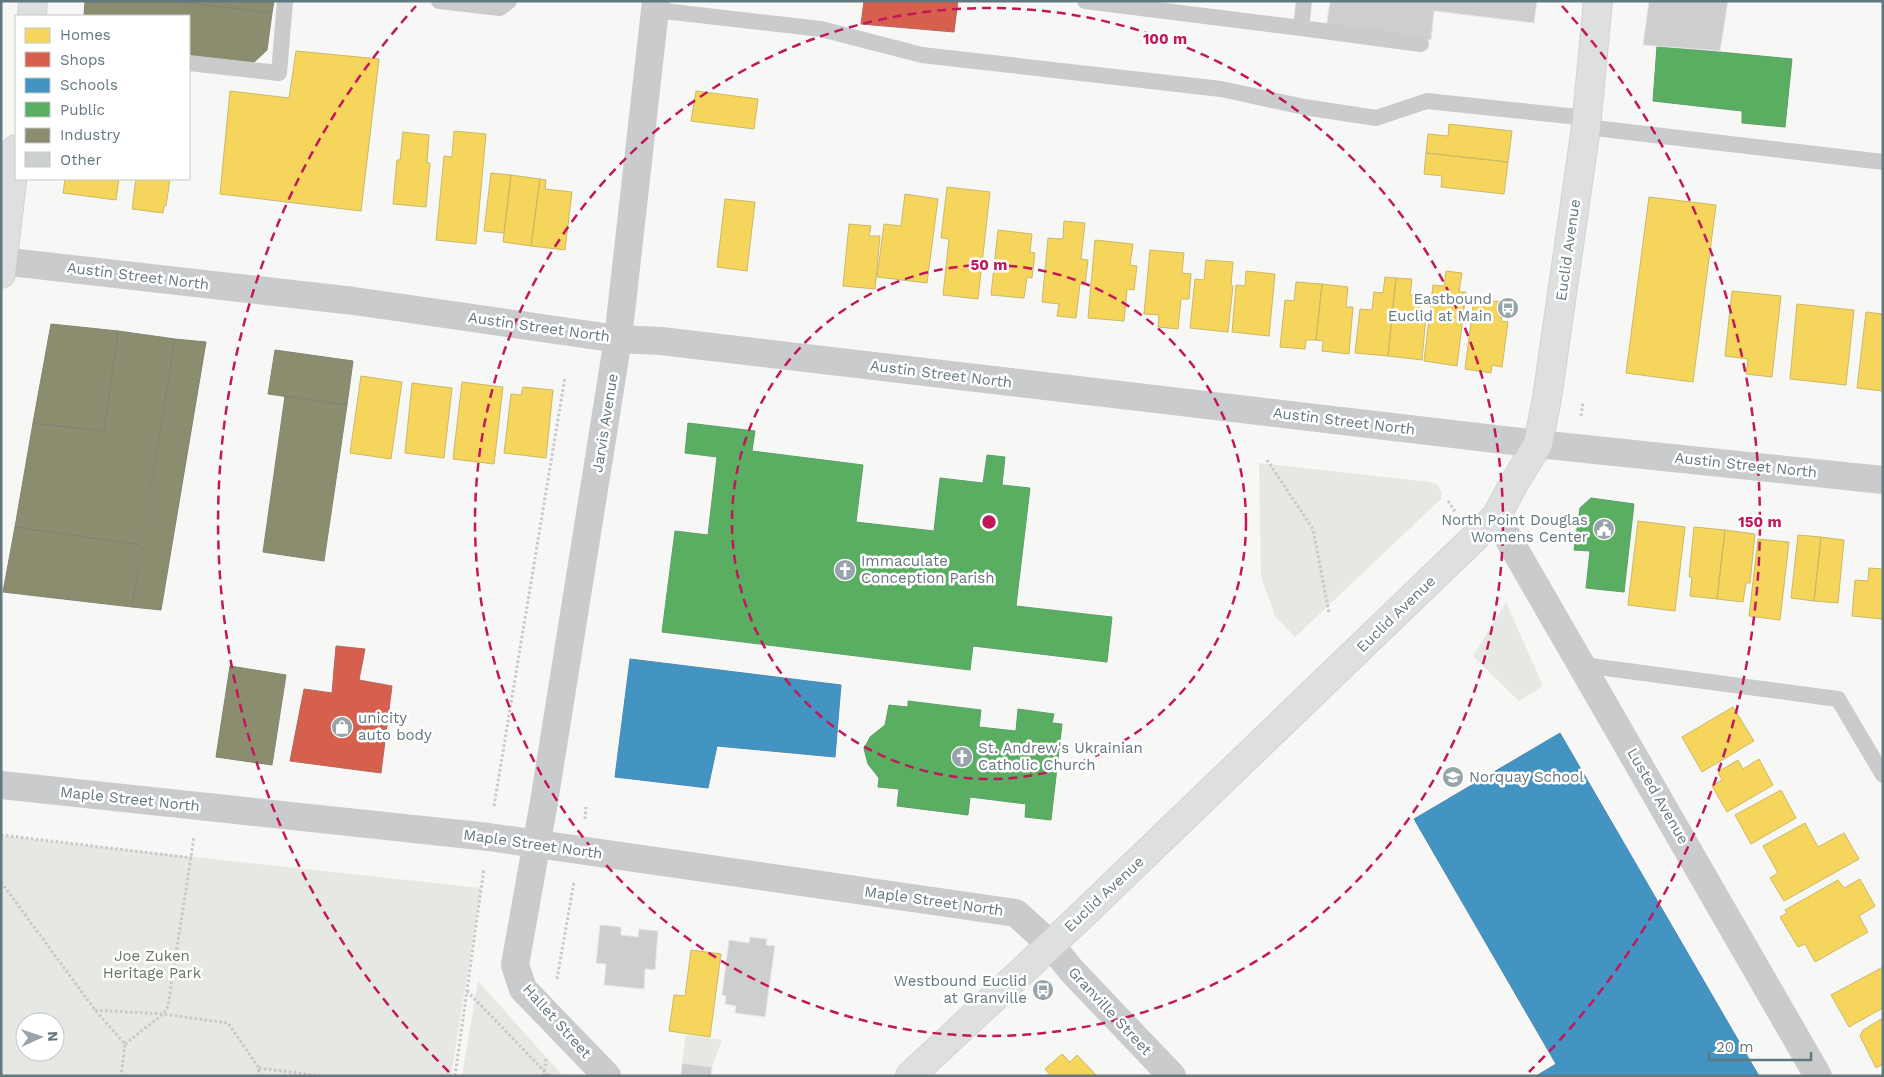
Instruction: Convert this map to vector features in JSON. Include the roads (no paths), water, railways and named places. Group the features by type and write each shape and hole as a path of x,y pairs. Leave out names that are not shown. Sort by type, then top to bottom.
{"street":[{"path":"32,15 33,1"},
{"name":"Euclid Avenue","path":"910,1076 1496,518 1513,485 1538,444 1548,389 1586,123 1598,1"},
{"name":"Jarvis Avenue","path":"537,843 618,339 655,6"},
{"path":"2,265 15,157"},
{"name":"Austin Street North","path":"2,265 354,301 618,339 681,344 1538,444 1883,480"},
{"name":"Lusted Avenue","path":"1496,518 1583,665 1818,1076"},
{"name":"Maple Street North","path":"1,786 537,843 1016,913 1050,944"},
{"name":"Hallet Street","path":"537,843 515,966 523,989 607,1076"},
{"name":"Granville Street","path":"1050,944 1072,971 1172,1076"}],"lane":[{"path":"190,63 279,73 285,1"},
{"path":"440,1 500,8 509,1"},
{"path":"1085,1 1421,44"},
{"path":"1301,28 1304,1"},
{"path":"655,6 821,29 922,55 1221,90 1304,107 1376,118 1427,101 1883,162"},
{"path":"1583,665 1838,699 1883,775"}],"place":[{"name":"Eastbound Euclid at Main","path":"1508,308"},
{"name":"North Point Douglas Womens Center","path":"1604,529"},
{"name":"Immaculate Conception Parish","path":"845,570"},
{"name":"unicity auto body","path":"342,727"},
{"name":"St. Andrew's Ukrainian Catholic Church","path":"962,757"},
{"name":"Norquay School","path":"1453,777"},
{"name":"Westbound Euclid at Granville","path":"1043,990"}],"park label":[{"name":"Joe Zuken Heritage Park","path":"152,964"}]}
